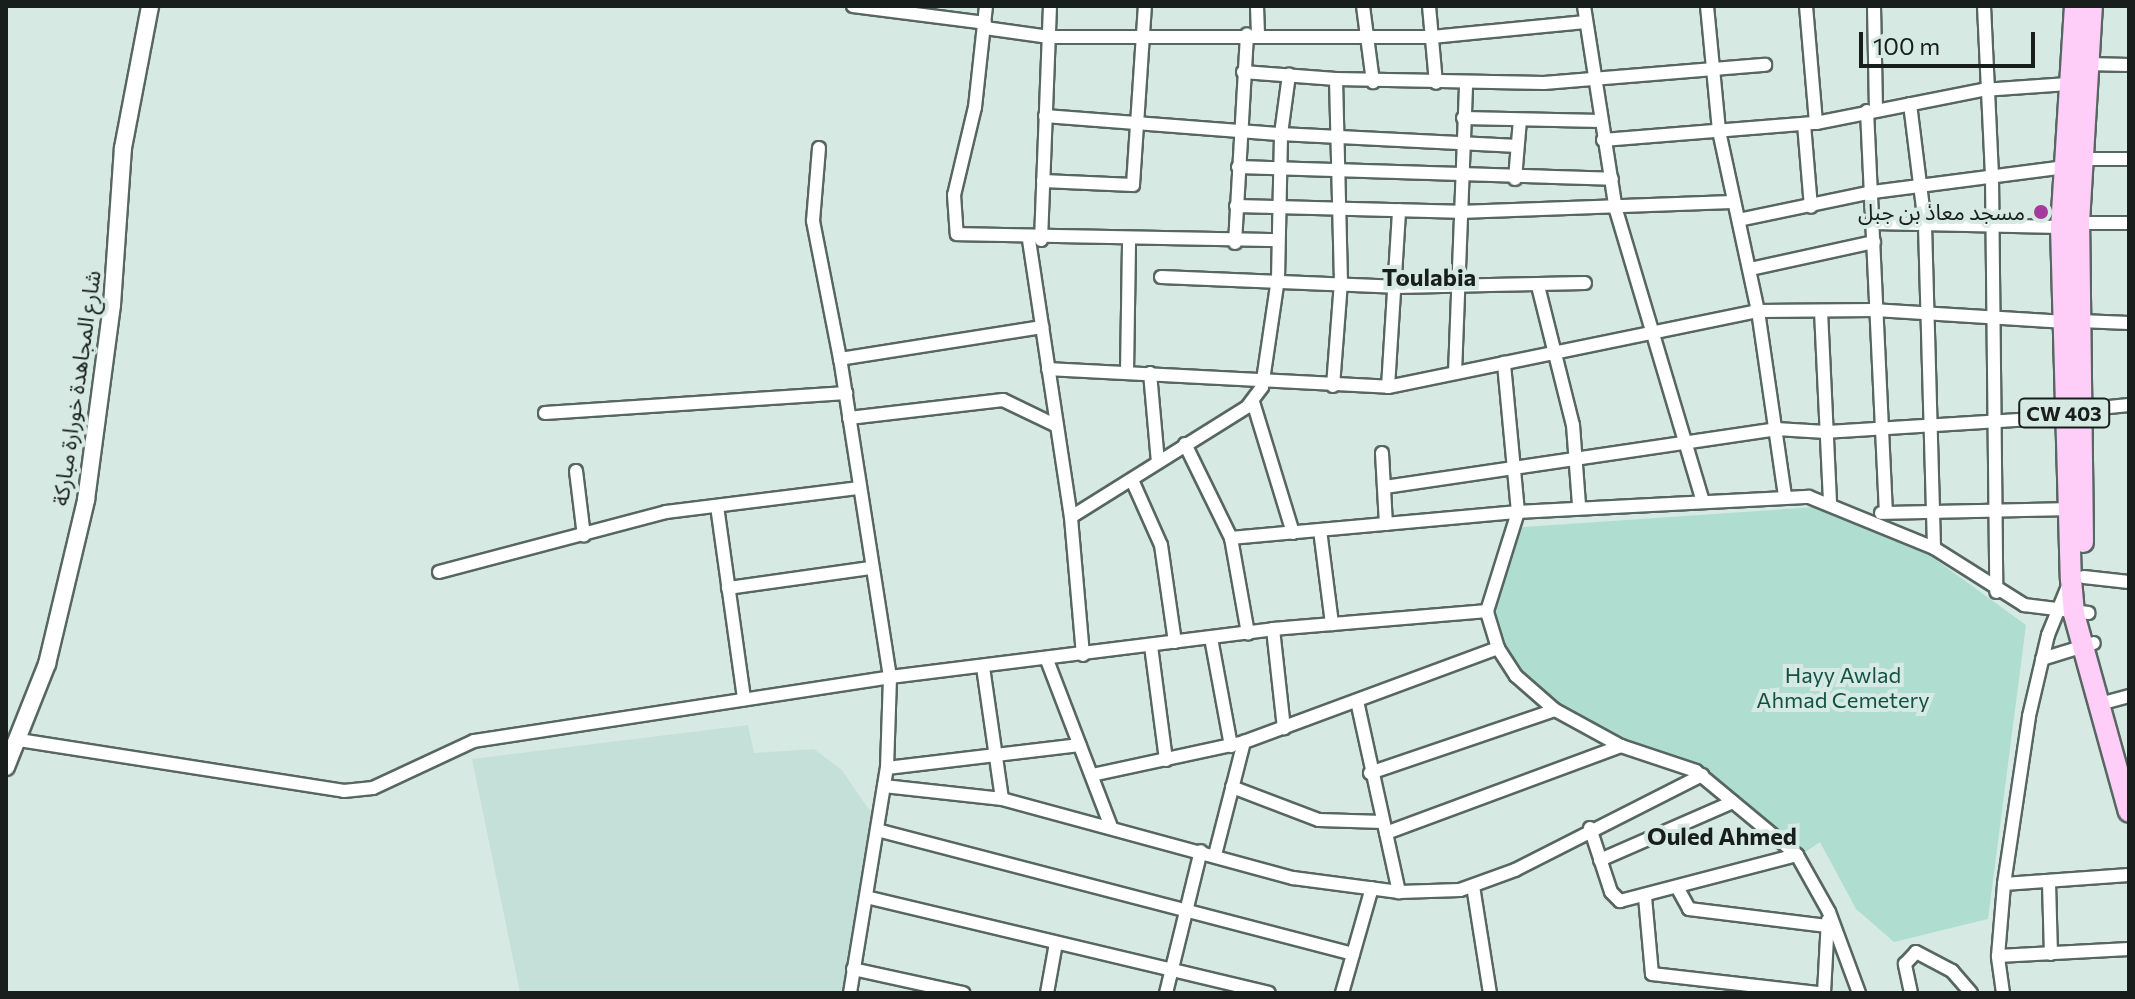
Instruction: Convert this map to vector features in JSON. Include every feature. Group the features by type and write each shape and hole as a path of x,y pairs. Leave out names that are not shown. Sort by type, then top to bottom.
{"main road":[{"name":"CW 403","path":"2073,163 2068,84 2075,6"},
{"name":"CW 403","path":"2092,6 2073,163 2070,225 2078,578 2073,613 2088,643 2129,781"},
{"name":"CW 403","path":"2072,414 2067,509 2078,578"},
{"name":"CW 403","path":"2088,643 2129,812"}],"street":[{"name":"شارع المجاهدة خورارة مباركة","path":"6,767 47,664 86,500 112,305 123,148 150,6"},
{"path":"853,6 1049,37 1252,34 1432,37 1585,22"},
{"path":"986,6 956,182 954,231 1035,240 1235,243 1277,240"},
{"path":"1050,6 1043,181 1035,240 1042,327 1071,517 1083,655"},
{"path":"1043,181 1133,185 1145,6"},
{"path":"1235,243 1243,72 1257,6"},
{"path":"1363,6 1373,82"},
{"path":"1429,6 1436,83"},
{"path":"1584,6 1593,80 1616,210 1689,441 1703,501"},
{"path":"1707,6 1719,131 1758,311 1785,495"},
{"path":"1806,6 1811,207"},
{"path":"1874,6 1871,110 1874,310 1886,511"},
{"path":"1984,6 1983,90 1992,177 1989,317 1996,592"},
{"path":"2087,64 2129,65"},
{"path":"1243,72 1373,82 1466,84 1593,80 1765,65"},
{"path":"1071,517 1253,402 1262,383 1278,279 1281,134 1289,75"},
{"path":"1333,386 1341,283 1341,210 1334,135 1336,79"},
{"path":"1455,373 1455,286 1466,84"},
{"path":"1603,140 1810,124 1983,90 2068,84"},
{"path":"1910,104 1923,185 1934,548"},
{"path":"1045,116 1281,134 1334,135 1463,148 1517,146"},
{"path":"1463,118 1601,121"},
{"path":"1515,179 1520,120"},
{"path":"819,148 813,221 846,393 870,568 890,677 887,768 850,993"},
{"path":"1739,220 1873,192 2073,163 2129,159"},
{"path":"1238,167 1515,179 1612,179"},
{"path":"1236,206 1459,212 1616,210 1732,202"},
{"path":"1388,387 1399,210"},
{"path":"1873,223 1993,227 2129,223"},
{"path":"1127,372 1129,241"},
{"path":"1750,269 1874,242"},
{"path":"1161,277 1278,279 1395,287 1585,283"},
{"path":"1538,286 1577,461 1579,505"},
{"path":"1048,369 1150,373 1262,383 1388,387 1758,311 1874,310 2129,323"},
{"path":"1821,311 1830,505"},
{"path":"840,359 1042,327"},
{"path":"1504,363 1518,512 1487,611 1498,648 1516,676 1555,710 1621,746 1702,775 1797,855 1859,993"},
{"path":"1150,373 1158,462"},
{"path":"545,413 846,393"},
{"path":"849,418 1003,400 1057,426"},
{"path":"1253,402 1293,533"},
{"path":"1385,487 1577,461 1776,429 1826,432 1994,421 2129,405"},
{"path":"1185,444 1231,538 1248,633"},
{"path":"1382,453 1386,524"},
{"path":"576,471 584,536"},
{"path":"1132,480 1161,545 1175,642"},
{"path":"439,572 666,512 860,488"},
{"path":"1231,538 1579,505 1785,495 1871,518 1934,548 1996,592 2073,613 2042,659 2004,884 1998,956 2003,993"},
{"path":"717,506 744,699"},
{"path":"1871,518 1886,511 2067,509"},
{"path":"1320,530 1332,624"},
{"path":"728,588 870,568"},
{"path":"2078,578 2129,582"},
{"path":"19,740 344,791 373,788 474,741 890,677 1047,660 1273,629 1487,611"},
{"path":"1273,629 1284,728"},
{"path":"1211,638 1237,744 1232,787 1215,855"},
{"path":"2042,659 2088,643"},
{"path":"1151,646 1166,760"},
{"path":"1092,775 1237,744 1498,648"},
{"path":"1047,660 1111,827"},
{"path":"983,667 1002,799"},
{"path":"2107,702 2129,696"},
{"path":"1357,701 1370,773 1399,892"},
{"path":"1370,773 1555,710"},
{"path":"887,768 1080,745"},
{"path":"1232,787 1319,820 1384,828 1621,746"},
{"path":"884,786 1002,799 1307,881 1399,892 1473,886 1702,775"},
{"path":"1600,860 1733,802"},
{"path":"1590,828 1614,898 1645,897 1797,855"},
{"path":"877,830 1353,954"},
{"path":"1166,993 1201,851"},
{"path":"2004,884 2129,875"},
{"path":"2049,883 2051,954"},
{"path":"1473,886 1490,993"},
{"path":"1677,887 1689,909 1828,919"},
{"path":"1342,993 1372,888"},
{"path":"866,897 1269,993"},
{"path":"1645,897 1650,970 1680,986 1822,993 1828,919"},
{"path":"1047,993 1056,943"},
{"path":"1998,956 2129,949"},
{"path":"1911,993 1905,964 1916,952 1952,971 1971,993"},
{"path":"853,969 963,993"}],"shaded area":[{"path":"748,725 754,753 814,749 842,770 878,823 841,993 520,993 472,759"}],"green space":[{"name":"Hayy Awlad Ahmad Cemetery","path":"1816,507 1921,549 2026,625 1988,919 1894,942 1856,909 1820,842 1801,855 1697,767 1621,744 1552,711 1508,673 1481,621 1509,544 1523,527"}],"place":[{"name":"مسجد معاذ بن جبل","path":"2041,212"}],"district":[{"name":"Toulabia","path":"1429,277"},
{"name":"Ouled Ahmed","path":"1722,836"}]}
